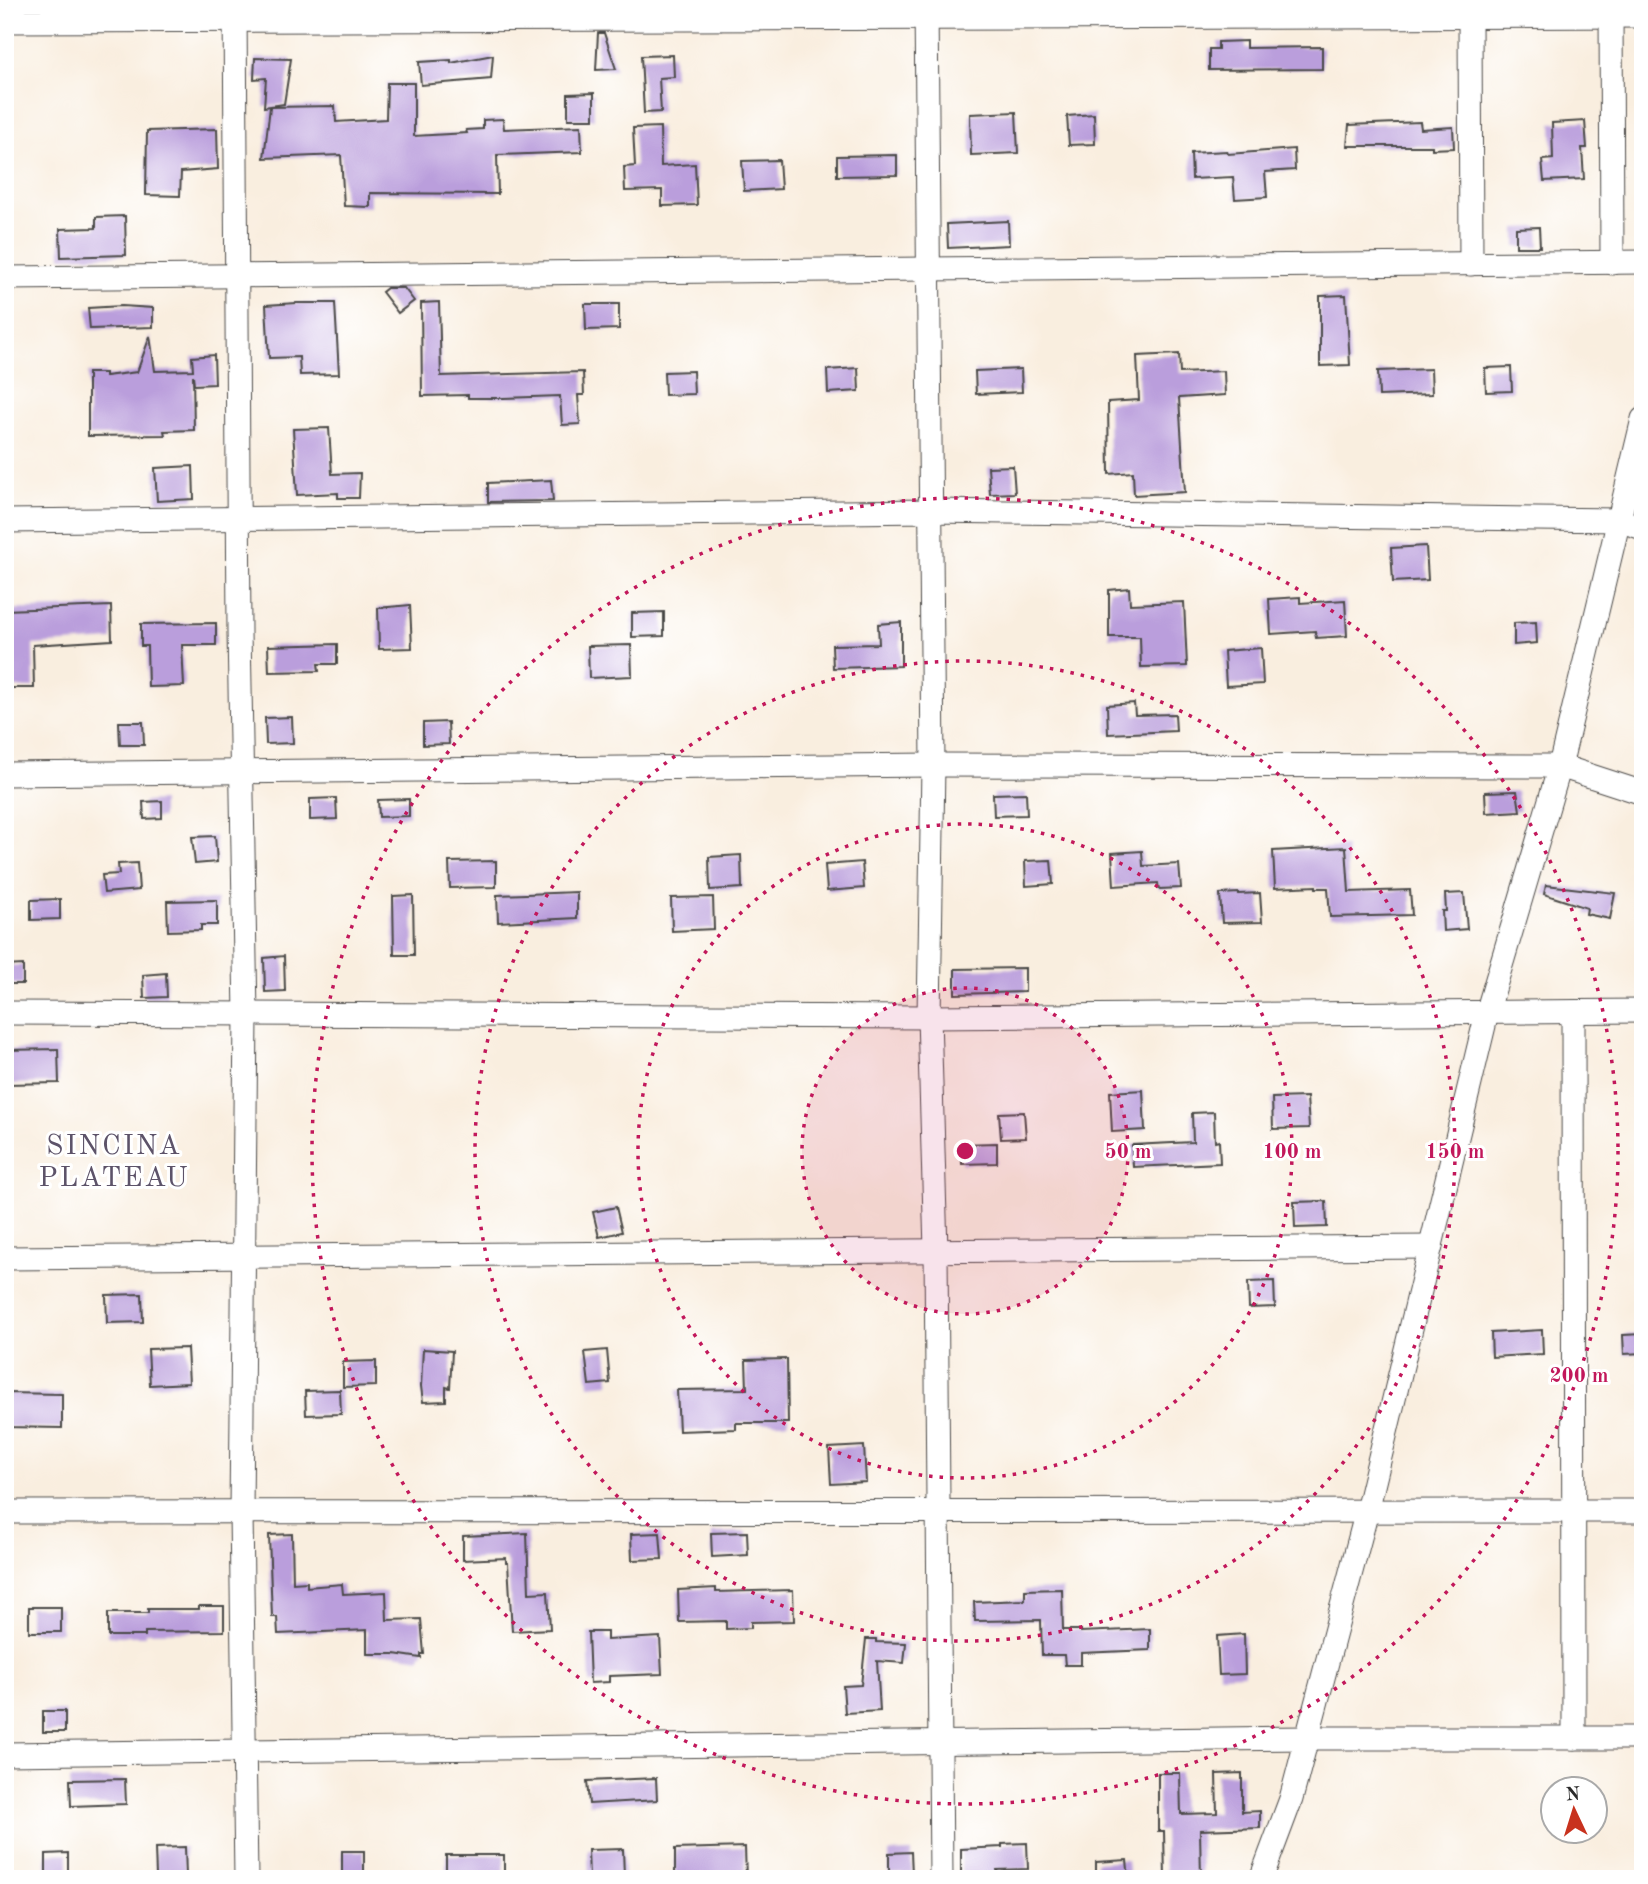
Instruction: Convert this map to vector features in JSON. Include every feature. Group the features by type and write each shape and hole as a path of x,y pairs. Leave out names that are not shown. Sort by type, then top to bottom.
{"street":[{"path":"5,21 235,13 927,12 1471,16 1611,10 1643,16"},
{"path":"1611,10 1612,262"},
{"path":"927,12 933,765 929,1017 936,1250 941,1879"},
{"path":"235,13 246,1015 241,1512 246,1879"},
{"path":"1471,16 1471,264"},
{"path":"5,278 1643,262"},
{"path":"1261,1879 1291,1799 1367,1511 1488,1013 1560,766 1643,419"},
{"path":"5,522 932,511 1618,520 1643,528"},
{"path":"5,774 933,765 1560,766 1643,793"},
{"path":"5,1013 929,1017 1643,1011"},
{"path":"1573,1012 1576,1511 1574,1738"},
{"path":"5,1258 1431,1247"},
{"path":"5,1512 1643,1511"},
{"path":"5,1754 1306,1738 1643,1738"}],"building":[{"path":"598,33 604,33 616,69 596,70"},
{"path":"1246,41 1246,48 1322,47 1322,69 1209,70 1209,49 1218,49 1218,42"},
{"path":"493,55 491,79 421,85 419,62 451,60 451,63"},
{"path":"673,55 674,77 659,78 661,112 644,113 641,56"},
{"path":"255,58 291,59 284,104 264,107 266,78 254,79"},
{"path":"387,83 414,83 414,136 467,133 466,130 483,129 483,120 503,119 504,129 581,126 582,152 497,155 498,194 370,193 370,207 344,206 341,155 264,158 270,107 335,106 336,122 386,119"},
{"path":"594,93 594,119 568,119 568,94"},
{"path":"1016,112 1018,153 971,155 970,114"},
{"path":"1094,114 1095,144 1069,145 1067,116"},
{"path":"1585,121 1587,148 1582,148 1584,179 1544,181 1542,160 1553,159 1552,123"},
{"path":"1420,122 1421,129 1453,127 1454,148 1347,146 1349,125"},
{"path":"660,127 661,166 695,164 697,205 662,206 662,190 625,191 624,167 635,166 633,128"},
{"path":"217,129 218,169 181,172 180,196 146,195 147,131"},
{"path":"1294,149 1295,170 1265,172 1267,197 1235,199 1233,177 1192,179 1191,153 1227,151 1228,154"},
{"path":"897,155 897,175 837,176 837,156"},
{"path":"779,160 781,189 744,191 742,161"},
{"path":"125,216 126,255 61,257 60,229 96,228 96,217"},
{"path":"1008,221 1009,245 948,248 947,224"},
{"path":"1539,227 1540,247 1516,247 1516,228"},
{"path":"387,288 404,288 414,301 398,313 382,292"},
{"path":"1346,295 1350,365 1320,366 1320,296"},
{"path":"439,302 441,376 583,372 584,395 578,395 580,424 562,425 560,396 422,396 421,303"},
{"path":"335,303 339,374 300,375 299,357 269,358 266,305"},
{"path":"585,304 619,304 619,329 586,330"},
{"path":"88,308 153,308 153,327 90,329"},
{"path":"150,336 155,371 193,370 192,357 214,355 215,384 194,385 193,375 194,430 164,431 165,435 88,436 88,373 105,373 105,376 137,372"},
{"path":"1179,354 1180,373 1224,371 1225,395 1179,398 1185,492 1134,495 1133,472 1109,474 1108,402 1139,400 1137,356"},
{"path":"1511,367 1512,391 1486,392 1485,368"},
{"path":"858,368 859,391 828,393 827,370"},
{"path":"1021,369 1022,392 976,394 975,371"},
{"path":"1431,369 1432,394 1379,396 1378,371"},
{"path":"693,371 694,394 665,395 664,372"},
{"path":"329,428 332,474 360,473 359,498 338,498 338,493 297,495 293,429"},
{"path":"193,466 194,499 157,501 155,468"},
{"path":"1013,466 1015,493 990,494 988,467"},
{"path":"551,480 553,501 488,502 488,483"},
{"path":"1426,546 1428,580 1393,582 1391,548"},
{"path":"1129,588 1130,604 1184,602 1187,666 1141,667 1140,637 1109,637 1109,590"},
{"path":"1300,597 1300,603 1345,600 1347,636 1316,638 1315,631 1271,634 1269,599"},
{"path":"410,605 412,648 379,649 378,608"},
{"path":"111,606 112,640 33,645 34,688 10,688 10,682 5,682 5,610"},
{"path":"664,612 664,636 632,637 632,613"},
{"path":"901,622 901,666 833,668 832,645 879,644 878,624"},
{"path":"1536,622 1537,643 1514,645 1514,623"},
{"path":"216,623 216,645 182,645 184,686 148,687 147,646 141,646 141,624"},
{"path":"337,644 337,664 318,664 319,671 269,672 268,646"},
{"path":"631,645 632,676 589,678 588,646"},
{"path":"1261,648 1263,684 1226,686 1224,651"},
{"path":"1134,703 1135,715 1175,714 1176,731 1108,734 1107,705"},
{"path":"292,717 293,743 266,744 265,718"},
{"path":"119,722 143,722 144,745 120,745"},
{"path":"448,722 449,744 423,745 423,723"},
{"path":"1517,791 1520,811 1486,813 1485,792"},
{"path":"1026,793 1027,815 994,816 993,794"},
{"path":"336,798 337,819 310,820 310,799"},
{"path":"409,799 409,816 379,817 378,800"},
{"path":"162,801 162,818 144,819 143,802"},
{"path":"215,836 217,862 195,864 192,837"},
{"path":"1346,847 1349,892 1410,890 1412,915 1330,917 1328,888 1275,888 1273,851"},
{"path":"1142,851 1143,866 1179,864 1181,888 1159,889 1158,883 1114,886 1112,853"},
{"path":"741,855 742,888 710,890 709,857"},
{"path":"1051,860 1053,884 1026,886 1025,861"},
{"path":"496,861 496,887 450,888 449,862"},
{"path":"862,862 864,888 827,891 825,865"},
{"path":"137,863 139,890 104,893 102,875 119,874 118,864"},
{"path":"1546,885 1615,893 1610,919 1586,914 1587,908 1544,894"},
{"path":"577,892 577,918 498,922 497,895"},
{"path":"1260,893 1262,922 1222,923 1220,894"},
{"path":"1464,893 1467,929 1443,931 1445,894"},
{"path":"413,895 414,955 394,955 393,896"},
{"path":"713,897 714,929 672,931 671,898"},
{"path":"60,899 60,919 31,920 31,900"},
{"path":"217,900 217,925 201,925 201,930 168,931 167,901"},
{"path":"284,956 285,991 265,992 264,958"},
{"path":"23,965 23,984 5,984 5,966"},
{"path":"1025,968 1025,992 955,994 955,969"},
{"path":"166,973 167,997 144,998 143,975"},
{"path":"58,1049 59,1083 5,1084 5,1050"},
{"path":"1143,1090 1145,1130 1112,1132 1110,1092"},
{"path":"1307,1097 1309,1128 1273,1129 1272,1098"},
{"path":"1024,1112 1026,1138 1001,1139 999,1113"},
{"path":"1214,1112 1215,1142 1219,1141 1220,1163 1133,1167 1132,1145 1193,1142 1192,1113"},
{"path":"997,1143 997,1163 962,1164 961,1144"},
{"path":"1326,1201 1327,1227 1295,1228 1294,1202"},
{"path":"616,1207 622,1232 599,1237 593,1212"},
{"path":"1274,1281 1275,1307 1249,1308 1248,1282"},
{"path":"142,1294 143,1322 107,1323 106,1295"},
{"path":"1542,1330 1543,1354 1492,1357 1491,1333"},
{"path":"1643,1334 1643,1353 1624,1354 1623,1335"},
{"path":"187,1348 189,1383 150,1385 148,1349"},
{"path":"423,1349 452,1351 450,1388 446,1387 446,1401 423,1402"},
{"path":"607,1350 610,1383 589,1385 585,1352"},
{"path":"787,1359 788,1423 736,1423 736,1429 679,1431 677,1390 747,1389 746,1360"},
{"path":"376,1361 376,1386 343,1387 343,1362"},
{"path":"340,1390 341,1414 306,1415 305,1391"},
{"path":"5,1393 62,1394 62,1428 5,1427"},
{"path":"864,1446 866,1482 831,1484 829,1448"},
{"path":"747,1532 748,1555 712,1557 711,1533"},
{"path":"527,1533 529,1593 548,1592 550,1629 512,1631 506,1558 463,1560 463,1536"},
{"path":"660,1533 662,1559 632,1560 631,1534"},
{"path":"292,1534 293,1583 307,1582 307,1587 342,1584 343,1594 386,1592 387,1620 421,1619 424,1654 421,1654 421,1658 367,1654 367,1630 278,1634 277,1617 272,1617 269,1535"},
{"path":"716,1588 716,1592 793,1590 794,1621 751,1622 751,1628 726,1629 726,1621 679,1622 678,1590"},
{"path":"1062,1589 1063,1630 1081,1632 1150,1629 1150,1650 1081,1653 1081,1665 1065,1665 1064,1655 1042,1655 1041,1620 975,1621 974,1602 1025,1600 1025,1590"},
{"path":"199,1606 224,1606 224,1631 145,1632 145,1636 108,1636 108,1613 148,1613 148,1609 199,1609"},
{"path":"29,1607 61,1607 61,1632 29,1632"},
{"path":"588,1632 607,1632 607,1640 660,1637 662,1674 609,1676 609,1682 590,1683"},
{"path":"1244,1634 1245,1674 1219,1675 1217,1636"},
{"path":"866,1639 906,1643 904,1663 877,1661 880,1711 845,1713 843,1686 861,1685"},
{"path":"43,1711 65,1711 65,1732 43,1732"},
{"path":"1158,1773 1180,1773 1181,1814 1217,1813 1216,1774 1242,1773 1242,1812 1260,1811 1260,1828 1200,1830 1201,1879 1165,1879 1164,1831 1158,1831"},
{"path":"656,1778 657,1800 589,1804 587,1781"},
{"path":"125,1779 126,1804 71,1806 70,1780"},
{"path":"1027,1843 1028,1869 997,1870 997,1875 961,1877 961,1849"},
{"path":"185,1847 186,1876 156,1876 155,1848"},
{"path":"745,1847 746,1879 713,1879 713,1874 675,1875 675,1849"},
{"path":"623,1849 624,1876 589,1877 588,1850"},
{"path":"342,1851 364,1851 364,1875 342,1875"},
{"path":"911,1852 912,1874 889,1874 889,1853"},
{"path":"68,1853 68,1875 46,1876 46,1854"},
{"path":"446,1855 504,1855 504,1876 446,1876"},
{"path":"1127,1860 1129,1879 1096,1879 1096,1862"}],"district":[{"name":"SINCINA PLATEAU","path":"114,1160"}]}
